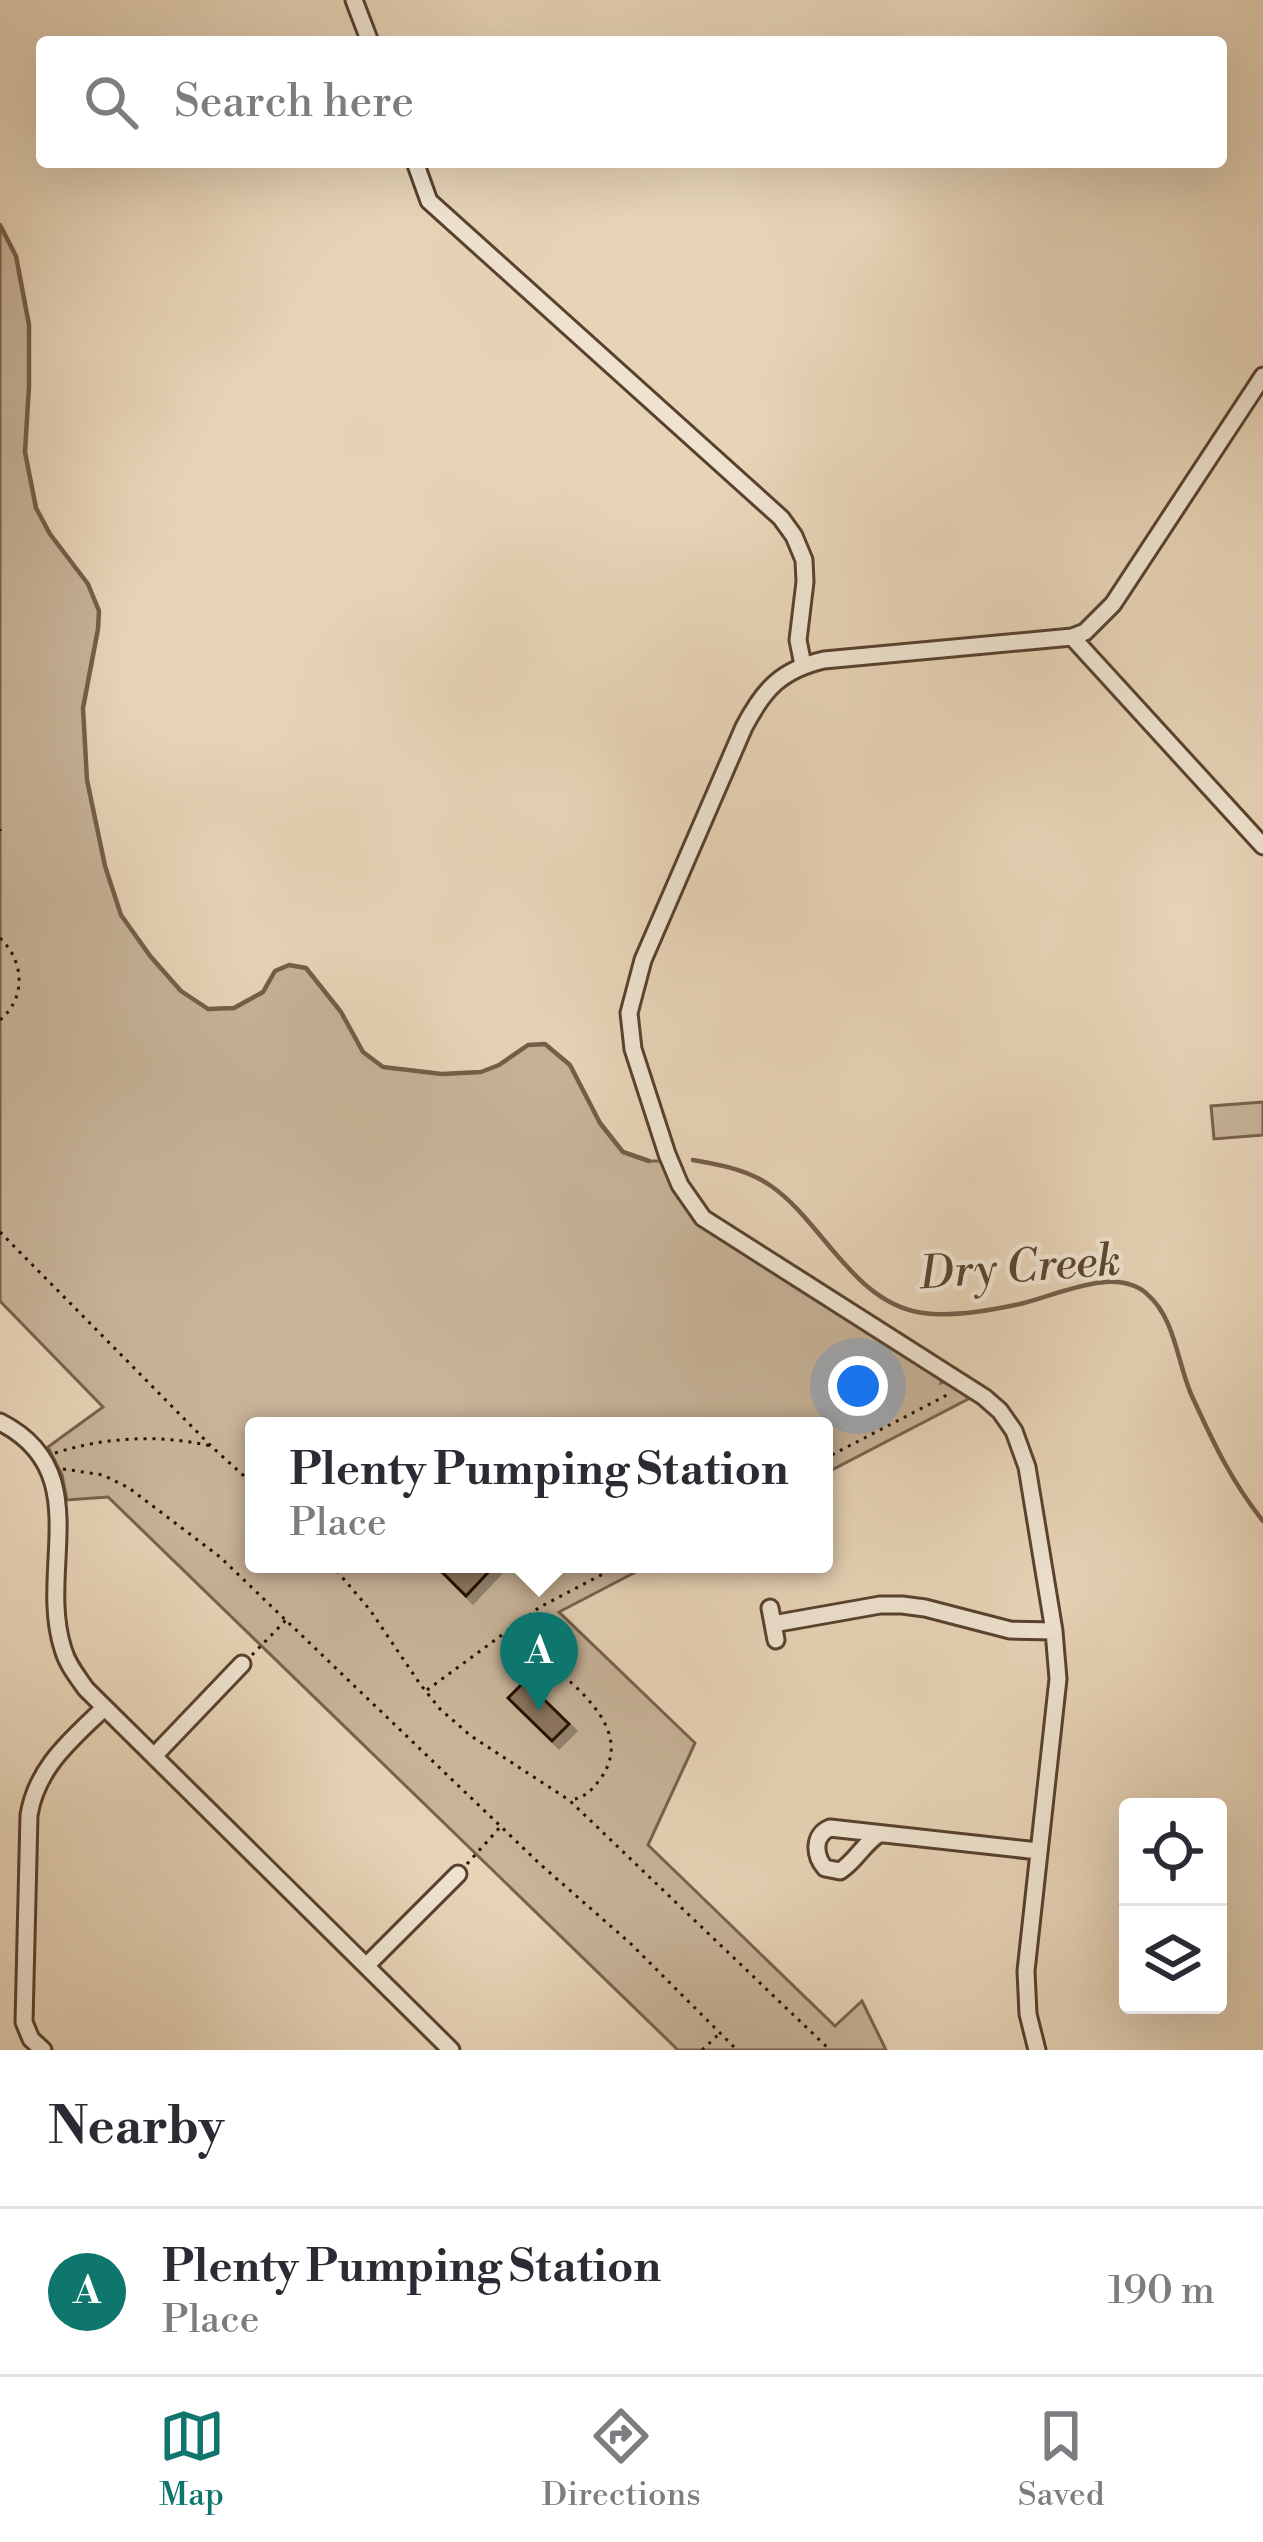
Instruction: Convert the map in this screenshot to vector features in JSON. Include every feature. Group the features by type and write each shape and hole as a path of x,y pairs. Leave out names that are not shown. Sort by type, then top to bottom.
{"street":[{"path":"354,0 368,36"},
{"path":"417,168 429,201 782,518 804,560 798,640 803,665"},
{"path":"1037,2050 1025,1992 1058,1679 1036,1514 1020,1445 1000,1411 963,1383 704,1218 680,1185 633,1049 629,1013 635,982 744,727 780,678 803,665 876,654 1072,638 1085,632 1113,604 1263,376"},
{"path":"1072,638 1263,846"},
{"path":"0,1422 26,1439 46,1464 58,1496 59,1635 71,1668 104,1708 451,2050"},
{"path":"773,1624 902,1605 1010,1630 1054,1631"},
{"path":"154,1756 242,1664"},
{"path":"43,2050 31,2039 25,2022 32,1796 48,1766 104,1708"},
{"path":"879,1834 1038,1851"},
{"path":"366,1966 458,1874"}],"path":[{"path":"0,938 14,956 20,983 13,1009 0,1020"},
{"path":"0,1232 245,1477"},
{"path":"833,1454 963,1383"},
{"path":"46,1464 92,1443 145,1438 212,1447"},
{"path":"46,1464 104,1474 220,1557 737,2050"},
{"path":"339,1573 440,1709 471,1736 569,1800 830,2050"},
{"path":"425,1692 540,1607 605,1573"},
{"path":"242,1664 286,1620"},
{"path":"536,1652 588,1698 612,1743 608,1768 592,1791 569,1800"},
{"path":"458,1874 501,1826"},
{"path":"702,2050 720,2033"}],"shaded area":[{"path":"0,225 16,256 29,325 25,452 36,508 88,584 99,611 83,708 87,780 121,915 151,956 181,991 209,1009 234,1008 263,992 275,971 289,965 306,968 341,1012 363,1052 383,1067 442,1074 481,1072 528,1045 545,1044 570,1065 600,1123 623,1152 663,1161 678,1195 701,1225 941,1376 941,1383 947,1380 972,1397 833,1469 833,1417 245,1417 245,1573 634,1573 559,1612 695,1743 648,1845 835,2026 862,2001 886,2050 678,2050 108,1497 67,1500 62,1475 48,1447 103,1407 0,1301"},
{"path":"1263,1102 1263,1135 1214,1139 1211,1106"}],"building":[{"path":"443,1573 488,1573 466,1596"},
{"path":"525,1681 569,1724 552,1741 508,1698"}],"waterway":[{"name":"Dry Creek","path":"0,225 16,256 29,325 25,452 36,508 88,584 99,611 83,708 87,780 121,915 181,991 208,1009 234,1008 263,992 275,971 289,965 306,968 341,1012 363,1052 383,1067 442,1074 481,1072 528,1045 545,1044 570,1065 600,1123 623,1152 649,1161"},
{"name":"Dry Creek","path":"693,1160 743,1172 771,1186 858,1278 899,1306 923,1313 969,1313 1100,1282 1118,1282 1147,1294 1170,1327 1191,1394 1215,1444 1263,1521"}],"place":[{"name":"Plenty Pumping Station","path":"539,1711"}]}
